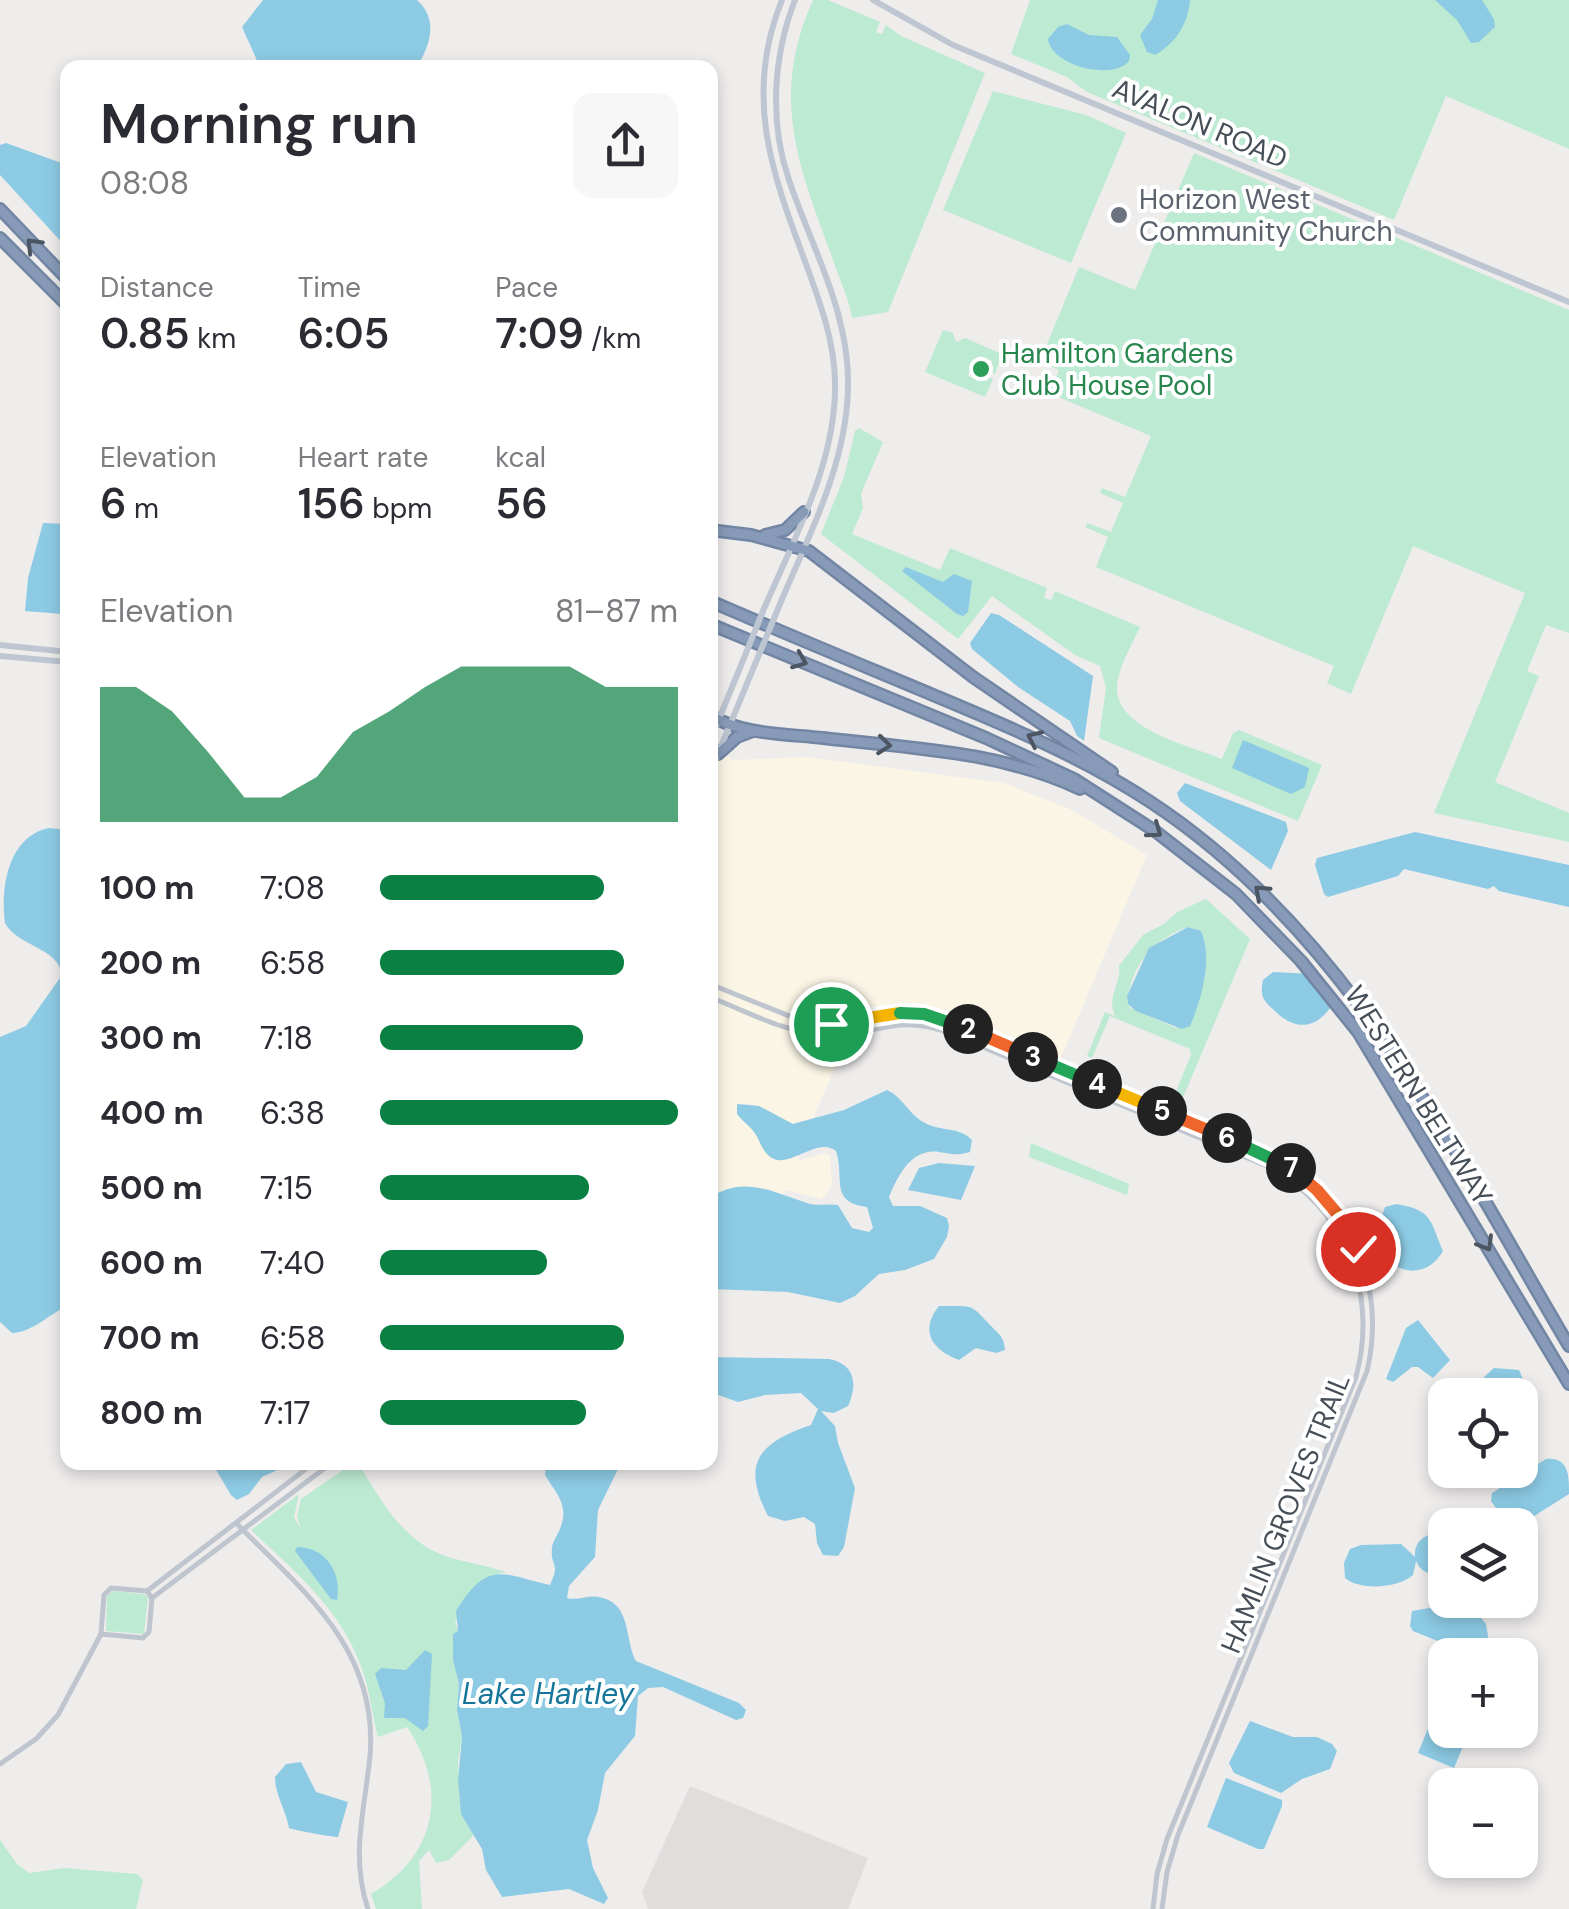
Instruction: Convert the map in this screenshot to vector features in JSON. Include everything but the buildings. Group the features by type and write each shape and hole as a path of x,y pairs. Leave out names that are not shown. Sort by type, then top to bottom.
{"highway":[{"path":"0,209 60,272"},
{"path":"0,238 60,298"},
{"path":"718,531 782,532 804,512"},
{"path":"750,534 809,551 973,677 1150,802"},
{"name":"WESTERN BELTWAY","path":"718,605 1038,740 1150,802 1243,876 1280,909 1322,956 1388,1042 1569,1346"},
{"name":"WESTERN BELTWAY","path":"718,627 1029,756 1119,806 1236,894 1301,960 1343,1012 1390,1083 1569,1384"},
{"path":"718,720 762,731 987,758 1045,774 1119,806"},
{"path":"718,754 737,737 762,731"}],"main road":[{"path":"718,710 790,547 830,438 835,380 826,316 773,174 764,130 762,84 766,49 782,0"},
{"path":"718,754 836,465 848,401 847,360 836,308 788,178 776,117 782,44 795,0"},
{"name":"AVALON ROAD","path":"873,0 953,45 1569,302"},
{"path":"0,645 60,651"},
{"path":"0,656 60,661"}],"street":[{"name":"HAMLIN GROVES TRAIL","path":"718,987 788,1017 816,1024 850,1023 895,1014 938,1018 1290,1168 1317,1190 1344,1222 1362,1259 1373,1322 1370,1360 1175,1842 1162,1909"},
{"name":"HAMLIN GROVES TRAIL","path":"718,1000 810,1034 843,1034 893,1024 935,1028 1257,1161 1292,1181 1314,1200 1338,1232 1355,1267 1364,1326 1360,1357 1167,1839 1153,1909"},
{"path":"1333,1432 1342,1436"},
{"path":"0,1764 36,1740 58,1714 101,1634 104,1594 111,1588 147,1591 305,1470"},
{"path":"152,1598 321,1470"},
{"path":"236,1523 317,1602 338,1632 361,1684 370,1753 358,1855 368,1909"},
{"path":"101,1634 142,1638 149,1632 152,1598 147,1591"},
{"path":"1224,1698 1233,1701"},
{"path":"1167,1839 1175,1842"}],"shaded area":[{"path":"718,748 733,760 807,757 1004,783 1072,810 1147,855 1060,1060 940,1010 900,1005 863,1009 814,1117 792,1124 759,1106 742,1103 737,1114 752,1129 766,1153 786,1160 799,1155 798,1161 825,1153 830,1156 832,1183 821,1199 786,1190 783,1196 769,1189 718,1192"},
{"path":"690,1786 868,1858 848,1909 648,1909 642,1892"}],"green space":[{"path":"813,0 828,0 880,22 876,32 882,34 886,25 901,36 985,73 888,312 852,318 800,162 791,101 793,69"},
{"path":"1030,0 1569,0 1569,149 1446,96 1394,220 1087,92 1067,77 1011,54"},
{"path":"993,91 1086,115 1126,133 1071,263 943,210"},
{"path":"1194,153 1569,310 1569,633 1546,625 1527,671 1539,676 1495,782 1569,813 1569,842 1434,813 1525,593 1413,546 1351,694 1327,683 1334,666 1096,567 1108,537 1085,527 1087,523 1111,532 1123,503 1100,493 1102,488 1125,497 1151,436 1049,393 1059,370 1040,361 1079,267 1135,290"},
{"path":"943,330 953,333 956,342 965,338 1002,354 995,374 991,372 992,361 979,356 972,362 968,376 993,379 985,397 925,372"},
{"path":"859,428 883,442 861,494 863,508 852,534 940,570 950,548 1047,588 1044,598 1051,600 1055,591 1140,627 1118,679 1118,696 1125,710 1153,732 1222,759 1233,733 1239,730 1322,765 1298,821 1099,738 1106,688 1100,666 1075,655 992,596 958,639 821,534"},
{"path":"1206,899 1250,939 1179,1107 1171,1104 1190,1049 1110,1016 1092,1058 1087,1056 1105,1012 1115,1016 1112,1002 1119,966 1143,935 1177,912","holes":["1188,927 1201,931 1206,957 1203,986 1197,1002 1176,1028 1131,1008 1127,1002 1129,989 1146,955 1176,932"]},
{"path":"1031,1143 1129,1184 1127,1195 1029,1157"},
{"path":"343,1470 362,1470 396,1520 420,1543 451,1558 506,1572 494,1575 455,1621 458,1631 453,1659 459,1684 457,1711 462,1737 459,1797 462,1814 474,1835 449,1860 436,1863 429,1850 419,1861 422,1909 376,1909 371,1894 410,1861 422,1841 431,1797 420,1750 407,1727 378,1737 365,1677 342,1628 300,1576 251,1530 299,1494 294,1517 301,1529 297,1517 301,1499"},
{"path":"113,1591 148,1597 144,1634 106,1631 107,1596"},
{"path":"0,1840 17,1864 29,1873 64,1868 137,1874 143,1880 136,1909 0,1909"}],"water":[{"path":"263,0 417,0 428,16 430,33 421,60 257,60 242,27"},
{"path":"1158,0 1190,0 1180,32 1155,55 1147,52 1140,35 1152,19"},
{"path":"1435,0 1482,0 1495,27 1479,42 1471,43 1457,20"},
{"path":"1067,24 1089,35 1117,37 1130,55 1129,61 1121,67 1097,70 1060,57 1048,39 1058,27"},
{"path":"6,143 60,162 60,240 0,175 0,145"},
{"path":"43,523 60,524 60,614 25,611 28,578"},
{"path":"906,567 943,582 954,574 972,581 968,612 963,616 957,614 902,571"},
{"path":"991,613 1093,676 1084,741 1070,721 1018,687 972,649 970,643"},
{"path":"1243,740 1309,768 1305,787 1291,794 1232,768"},
{"path":"1185,783 1286,822 1288,831 1271,870 1180,801 1177,793"},
{"path":"60,829 60,969 53,958 19,937 5,923 4,894 10,865 16,852 35,833"},
{"path":"1415,832 1569,865 1569,907 1499,891 1494,886 1488,889 1404,869 1398,876 1328,897 1324,894 1315,865 1317,858"},
{"path":"1188,927 1201,931 1206,966 1190,1026 1182,1029 1136,1011 1128,1004 1127,996 1149,948"},
{"path":"1273,972 1313,974 1329,990 1330,1008 1318,1020 1305,1025 1284,1019 1263,995 1263,980"},
{"path":"60,978 60,1310 34,1326 12,1333 0,1322 0,1037 26,1026"},
{"path":"887,1090 925,1123 972,1140 970,1152 929,1152 913,1159 901,1172 889,1197 893,1206 920,1206 947,1218 947,1237 934,1259 879,1274 855,1296 840,1303 788,1292 718,1289 718,1193 722,1191 758,1188 811,1204 838,1205 852,1228 869,1232 873,1228 867,1207 847,1200 843,1194 836,1151 819,1148 792,1158 775,1159 765,1152 754,1132 737,1114 737,1104 759,1106 793,1124 844,1110"},
{"path":"939,1163 975,1166 961,1200 908,1190 919,1168"},
{"path":"1396,1204 1418,1210 1429,1219 1443,1251 1428,1267 1415,1271 1394,1265 1379,1224 1385,1207"},
{"path":"939,1306 967,1306 976,1310 1001,1336 1005,1350 996,1353 976,1348 959,1360 942,1351 929,1331"},
{"path":"1418,1320 1450,1360 1433,1378 1412,1367 1393,1382 1386,1379 1406,1328"},
{"path":"718,1357 829,1359 849,1370 853,1390 848,1406 834,1413 821,1411 835,1426 855,1488 844,1547 838,1556 823,1555 815,1524 804,1517 785,1521 768,1516 756,1482 756,1469 767,1448 811,1425 818,1409 801,1393 765,1395 738,1402 718,1395"},
{"path":"1494,1368 1519,1370 1522,1378 1484,1378"},
{"path":"1546,1459 1563,1464 1569,1494 1538,1514 1538,1508 1496,1508 1492,1493 1500,1488 1538,1488 1538,1464"},
{"path":"216,1470 277,1470 262,1477 249,1494 237,1500"},
{"name":"Lake Hartley","path":"545,1470 618,1470 598,1510 595,1557 569,1586 567,1598 609,1600 622,1613 636,1661 739,1703 746,1710 743,1718 736,1720 663,1687 648,1688 638,1696 635,1736 605,1773 587,1840 593,1868 608,1898 604,1904 569,1889 502,1897 486,1870 482,1849 461,1814 458,1780 462,1737 457,1710 459,1684 453,1660 453,1634 458,1631 456,1611 477,1583 497,1574 550,1585 555,1568 552,1548 563,1511"},
{"path":"1428,1535 1428,1573 1416,1561 1413,1575 1389,1585 1360,1585 1345,1578 1344,1563 1350,1549 1401,1544 1415,1557 1420,1541"},
{"path":"297,1547 316,1551 330,1563 337,1580 337,1600 331,1599 295,1551"},
{"path":"1428,1608 1428,1618 1481,1618 1488,1638 1430,1638 1413,1631 1412,1611"},
{"path":"425,1650 432,1654 428,1726 423,1731 405,1718 384,1718 385,1703 375,1674 381,1668 406,1670"},
{"path":"1250,1721 1293,1737 1317,1737 1332,1744 1337,1751 1330,1769 1302,1779 1281,1793 1234,1773 1229,1763"},
{"path":"1428,1729 1428,1748 1462,1748 1454,1768 1418,1753"},
{"path":"301,1762 316,1792 348,1802 338,1837 289,1828 275,1777 286,1764"},
{"path":"1226,1778 1282,1800 1264,1849 1207,1827"}],"place":[{"name":"Horizon West Community Church","path":"1119,215"},
{"name":"Hamilton Gardens Club House Pool","path":"981,369"}],"route":[{"path":"831,1024 911,1013 938,1018 1262,1153 1290,1168 1317,1190 1344,1222 1358,1249"}]}
